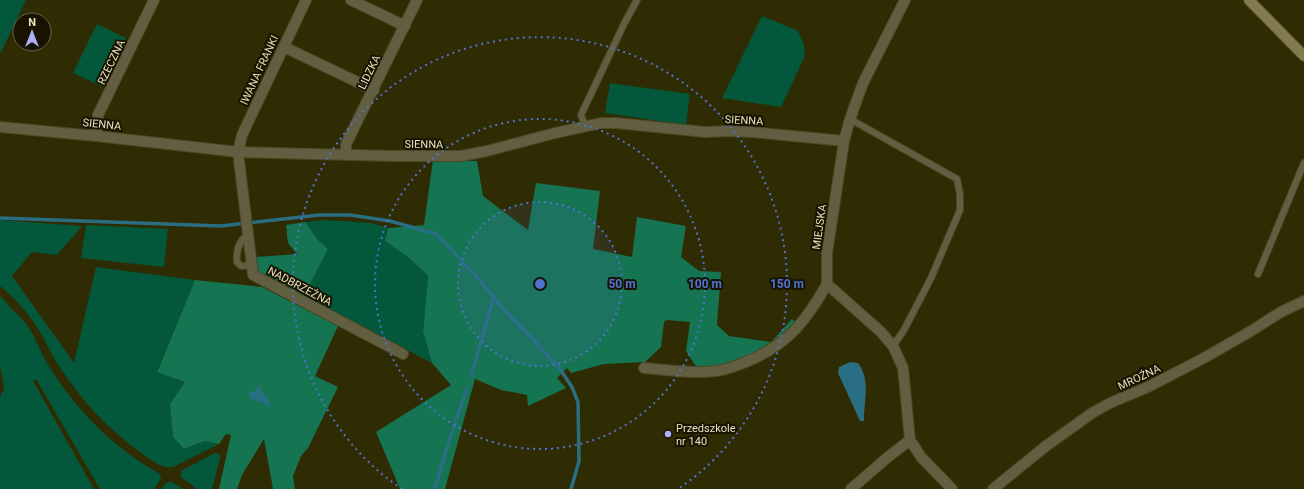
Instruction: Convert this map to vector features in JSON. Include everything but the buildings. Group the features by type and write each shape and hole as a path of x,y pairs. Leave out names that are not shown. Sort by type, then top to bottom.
{"street":[{"name":"RZECZNA","path":"96,136 98,116 154,0"},
{"name":"IWANA FRANKI","path":"238,152 242,134 306,0"},
{"path":"351,0 404,26"},
{"name":"LIDZKA","path":"346,155 346,144 418,0"},
{"name":"MIEJSKA","path":"827,284 827,253 844,141 850,119 863,83 905,0"},
{"path":"1249,0 1304,56"},
{"path":"284,47 374,90"},
{"name":"SIENNA","path":"0,127 238,152 346,155 461,156 601,123 616,123 705,132 752,132 844,141"},
{"name":"NADBRZEŻNA","path":"238,152 253,275 403,354"},
{"path":"644,368 694,373 718,371 738,366 754,359 774,348 791,335 812,310 827,284 881,332 893,346 903,368 910,440 921,457 952,489"},
{"name":"MROŹNA","path":"993,489 1046,446 1092,413 1110,403 1148,387 1204,358 1281,312 1304,301"},
{"path":"851,489 910,440"}],"lane":[{"path":"584,126 581,115 624,24 638,0"},
{"path":"850,119 957,179 960,194 960,210 931,278 904,330 893,346"},
{"path":"1258,274 1304,163"},
{"path":"248,231 238,248 237,262 241,266 252,265"}],"green space":[{"path":"0,0 26,0 20,12 12,12 12,29 0,54"},
{"path":"762,16 798,31 804,45 805,56 781,107 722,98"},
{"path":"97,24 126,38 103,87 73,73"},
{"path":"610,83 690,94 686,125 605,113"},
{"path":"433,160 477,161 483,196 528,230 536,183 600,191 593,249 632,257 637,217 686,226 681,257 699,271 721,272 717,325 729,336 771,342 792,319 797,324 767,349 719,368 701,368 695,365 686,351 690,322 667,320 664,322 661,347 645,362 604,364 571,373 567,368 557,378 566,388 528,406 527,395 501,390 475,379 445,489 400,489 376,432 451,385 432,363 423,332 428,276 409,258 385,241 388,228 424,225"},
{"path":"0,220 82,226 57,255 32,252 12,276 74,363 96,267 195,280 157,371 185,382 170,404 173,437 184,449 205,441 219,444 173,467 165,467 153,461 131,445 96,414 68,379 31,319 10,294 0,286"},
{"path":"326,220 372,223 388,228 385,241 409,258 428,276 423,332 432,363 304,296 328,249 318,240 305,222"},
{"path":"305,222 318,240 328,249 304,296 257,272 256,257 297,254 288,243 286,225"},
{"path":"86,225 168,229 164,267 81,258"},
{"path":"195,280 262,287 338,326 315,376 338,387 308,448 301,456 293,476 295,489 273,489 264,439 242,475 237,489 219,489 231,435 226,434 219,444 205,441 184,449 173,437 170,404 185,382 157,372"},
{"path":"0,296 26,324 50,368 72,399 85,414 98,428 128,453 160,474 161,479 154,489 100,489 36,379 33,381 94,489 0,489 0,397 4,388 0,366"},
{"path":"215,453 219,454 220,458 212,489 197,489 181,477 181,471"},
{"path":"170,481 183,489 162,489 165,484"}],"water":[{"path":"850,362 858,363 862,370 866,384 864,421 860,421 838,373 839,367"},
{"path":"259,385 263,394 268,396 270,408 265,404 255,401 249,397 249,392 255,391"}],"waterway":[{"path":"0,218 221,226 319,215 350,215 390,221 436,234 476,276 507,313 542,349 562,372 572,387 578,402 579,461 571,489"},
{"path":"471,376 494,297"},
{"path":"435,489 467,388"}],"place":[{"name":"Przedszkole nr 140","path":"668,434"}]}
